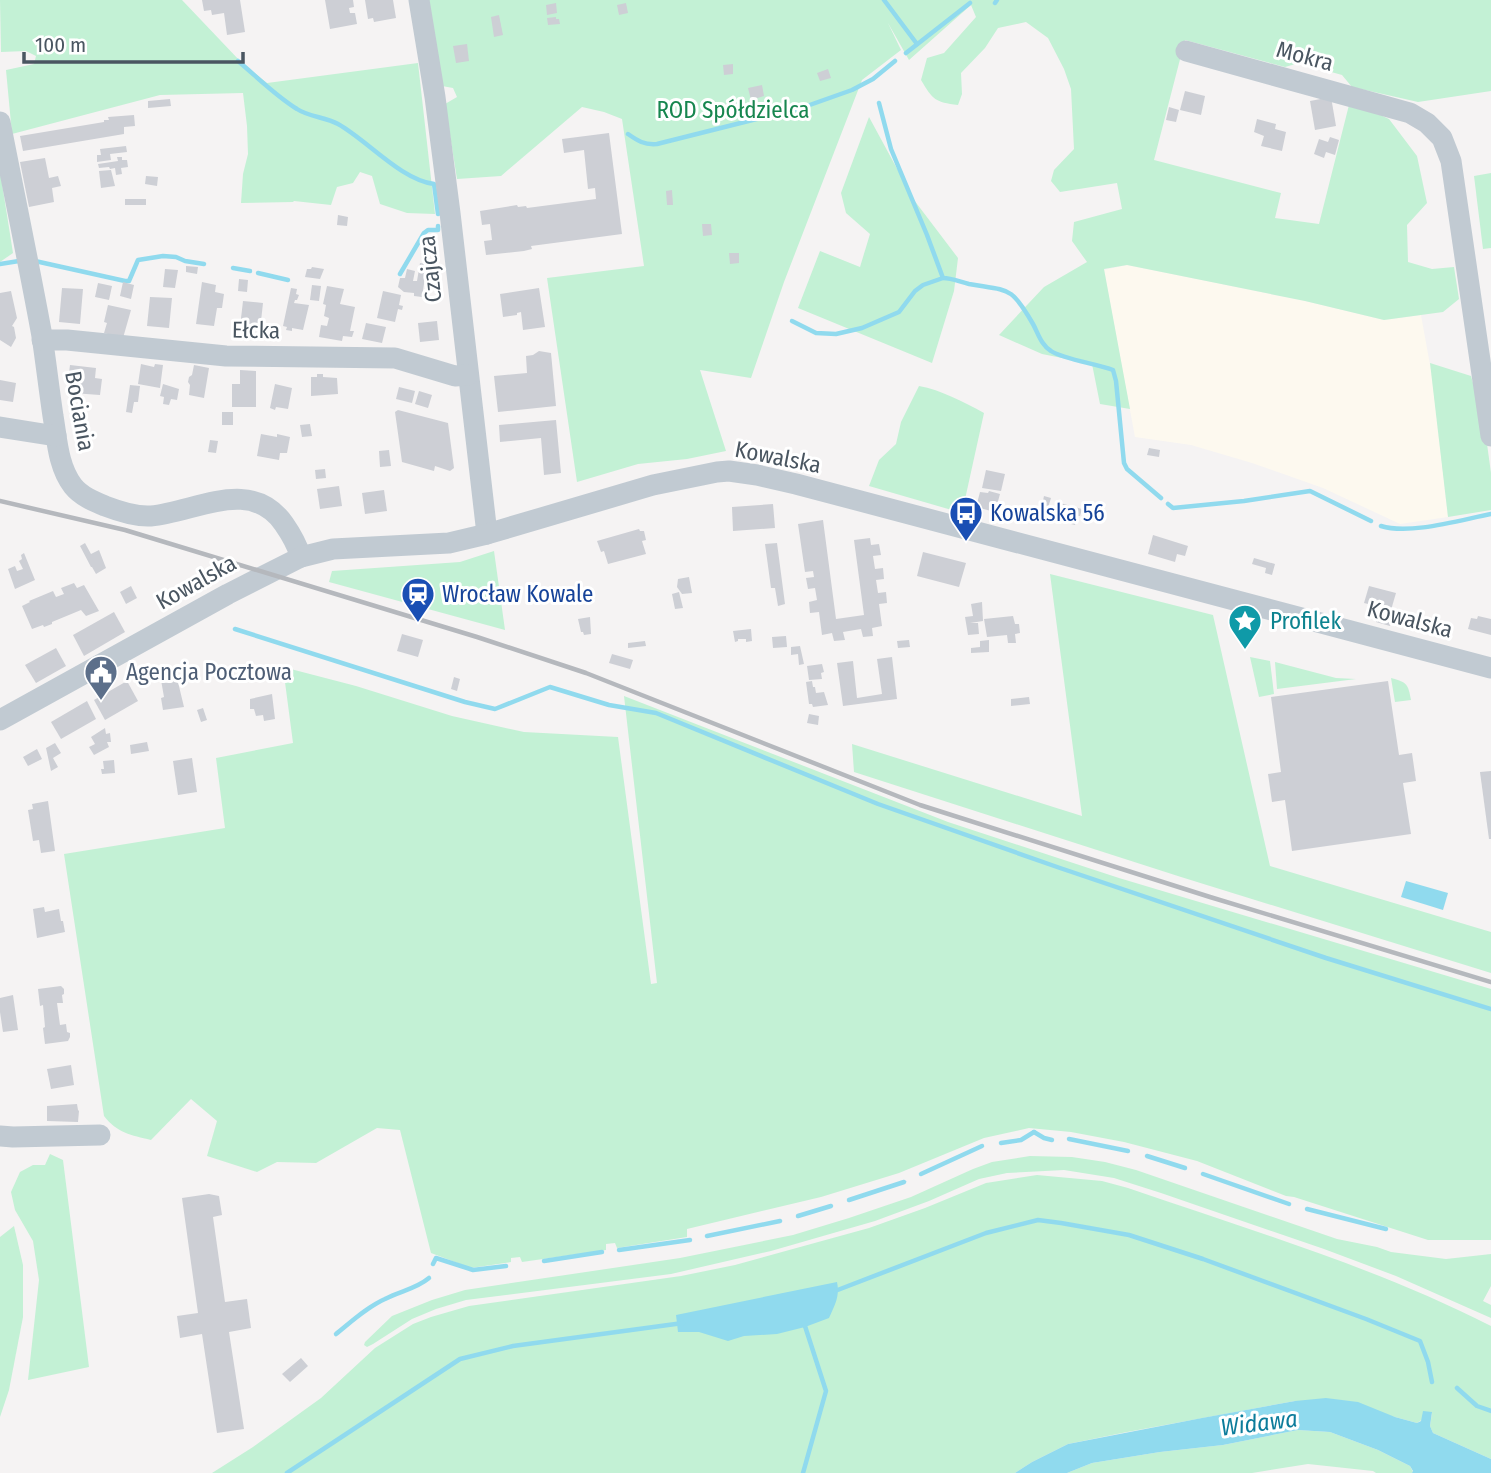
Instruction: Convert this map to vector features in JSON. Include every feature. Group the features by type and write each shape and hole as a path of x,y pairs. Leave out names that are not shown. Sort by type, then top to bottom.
{"street":[{"name":"Czajcza","path":"419,0 450,213 487,534"},
{"name":"Mokra","path":"1186,51 1410,113 1427,123 1442,138 1451,161 1491,436"},
{"name":"Bociania","path":"0,122 42,340 56,436 65,473 76,490 117,511 149,516 229,499 260,502 278,516 301,557"},
{"name":"Ełcka","path":"42,340 67,340 226,356 395,358 455,376 468,375"},
{"path":"0,427 56,436"},
{"name":"Kowalska","path":"0,720 228,594 301,557 333,549 440,544 487,534 674,480 716,472 742,473 796,484 1491,668"},
{"path":"0,1136 100,1135"}],"shaded area":[{"path":"1127,265 1384,320 1421,315 1432,376 1448,517 1400,524 1323,488 1252,463 1191,445 1135,437 1104,270"}],"green space":[{"path":"0,0 182,0 240,61 267,83 418,63 435,214 407,213 380,204 372,176 360,172 353,183 337,187 331,205 294,201 241,203 243,174 248,154 243,93 160,95 12,134 6,70 34,64 36,56 26,51 1,52"},
{"name":"ROD Spółdzielca","path":"429,0 1491,0 1491,91 1418,102 1352,87 1342,75 1299,63 1285,67 1185,40 1154,160 1281,193 1275,218 1319,224 1350,101 1389,119 1417,156 1427,203 1407,225 1408,262 1432,269 1454,267 1459,299 1443,312 1384,320 1127,265 1104,269 1130,409 1100,404 1092,364 1042,354 999,335 1044,287 1087,262 1072,241 1074,222 1122,209 1117,183 1060,192 1051,181 1054,170 1074,149 1071,89 1048,38 1026,22 998,28 985,48 961,73 962,94 958,105 939,101 929,92 921,80 927,58 944,53 976,17 971,5 909,60 888,23 901,50 862,80 784,282 751,378 700,370 726,451 687,459 638,464 577,482 547,278 644,266 622,119 582,107 501,176 457,179 445,104 457,97 453,88 442,86"},
{"path":"869,117 914,200 958,258 954,291 932,363 798,308 820,251 860,267 870,234 846,213 841,193"},
{"path":"0,171 13,253 0,262"},
{"path":"1491,173 1491,248 1483,249 1474,176"},
{"path":"1430,363 1471,376 1484,422 1491,473 1491,510 1448,517"},
{"path":"919,386 944,393 984,413 962,513 869,486 879,460 896,444 901,422"},
{"path":"494,551 505,630 329,582 332,571 460,562"},
{"path":"1050,574 1213,615 1270,866 1491,932 1491,973 854,772 852,744 1082,816"},
{"path":"1250,657 1270,661 1274,694 1259,697"},
{"path":"1275,662 1336,678 1356,679 1277,689"},
{"path":"283,667 452,716 524,732 618,737 651,984 657,983 624,696 948,822 1119,878 1491,989 1491,1240 1428,1240 1286,1196 1197,1161 1124,1142 1071,1132 1029,1128 984,1138 899,1173 821,1197 687,1229 687,1237 617,1248 615,1243 606,1244 606,1250 522,1262 520,1257 511,1258 511,1262 471,1268 431,1253 400,1130 377,1128 316,1163 277,1162 257,1172 207,1156 217,1121 191,1099 151,1140 125,1132 104,1116 64,854 225,828 216,758 293,743"},
{"path":"1391,678 1406,684 1411,700 1395,702"},
{"path":"50,1154 63,1160 89,1367 28,1380 39,1280 33,1241 15,1210 11,1192 20,1172 33,1165 45,1165"},
{"path":"1030,1156 1072,1157 1136,1170 1337,1239 1391,1252 1446,1259 1491,1254 1491,1286 1483,1301 1491,1305 1491,1318 1396,1276 1324,1249 1114,1178 1064,1170 1007,1173 979,1179 875,1221 771,1251 671,1274 466,1300 412,1319 373,1344 367,1347 364,1345 392,1316 465,1290 680,1258 793,1235 911,1197 992,1162"},
{"path":"1037,1175 1102,1181 1128,1188 1357,1267 1491,1326 1491,1459 1433,1433 1430,1426 1432,1413 1417,1423 1295,1401 1068,1444 1015,1473 212,1473 321,1398 375,1348 413,1324 431,1317 469,1306 681,1276 735,1265 869,1228 986,1183"},
{"path":"14,1226 23,1265 23,1317 9,1390 0,1417 0,1237"},
{"path":"1298,1430 1330,1432 1378,1450 1410,1466 1413,1472 1376,1473 1308,1464 1252,1473 1067,1473 1092,1463 1223,1445"}],"water":[{"path":"1406,881 1448,893 1443,910 1401,897"},
{"path":"837,1282 835,1305 829,1318 805,1327 728,1341 699,1332 678,1332 676,1315"},
{"name":"Widawa","path":"1326,1398 1358,1402 1417,1423 1421,1421 1423,1411 1432,1412 1430,1426 1433,1433 1491,1459 1491,1473 1412,1473 1410,1466 1378,1450 1330,1432 1298,1430 1223,1445 1092,1463 1067,1473 1015,1473 1068,1444 1295,1401"}],"building":[{"path":"202,0 240,0 245,32 227,35 224,13 212,15 211,10 204,11"},
{"path":"325,0 353,0 354,7 349,8 350,13 355,13 357,24 330,29"},
{"path":"365,0 393,0 396,18 374,22 373,18 368,19"},
{"path":"556,3 557,13 547,15 546,5"},
{"path":"626,3 628,13 619,15 617,5"},
{"path":"499,15 503,35 494,37 491,17"},
{"path":"556,17 560,24 548,25 547,18"},
{"path":"467,44 469,61 456,63 453,46"},
{"path":"733,64 733,74 724,75 723,65"},
{"path":"828,69 831,78 820,81 817,73"},
{"path":"762,85 764,96 751,100 748,88"},
{"path":"1185,91 1205,96 1201,115 1180,110"},
{"path":"1331,97 1336,126 1315,130 1310,101"},
{"path":"170,99 171,106 148,108 148,101"},
{"path":"1169,107 1179,110 1176,122 1166,120"},
{"path":"134,115 135,126 124,127 124,134 23,151 20,136 104,122 109,120 108,117"},
{"path":"1257,119 1276,124 1275,129 1286,132 1282,151 1261,146 1264,136 1254,132"},
{"path":"609,133 622,234 486,255 484,241 492,240 490,224 482,225 480,211 517,205 527,208 596,199 595,188 588,189 584,150 564,153 562,139"},
{"path":"1330,137 1339,140 1335,155 1326,152 1324,158 1314,154 1319,139 1328,142"},
{"path":"126,146 127,152 110,154 111,160 97,162 97,155 101,155 100,149"},
{"path":"117,157 127,160 128,167 121,168 122,174 116,175 115,168 99,168 98,164 118,161"},
{"path":"45,158 49,178 58,176 61,186 52,188 54,202 29,207 20,162"},
{"path":"111,170 115,186 101,188 99,171"},
{"path":"146,176 158,177 157,186 145,184"},
{"path":"672,190 673,205 667,205 666,191"},
{"path":"125,199 146,199 146,205 125,205"},
{"path":"338,215 348,217 347,226 337,225"},
{"path":"702,224 711,224 712,235 703,236"},
{"path":"729,253 739,253 739,263 730,264"},
{"path":"420,263 427,264 422,297 404,292 398,287 400,278 405,278 407,269 415,271 413,281 417,281"},
{"path":"186,266 198,267 197,274 186,272"},
{"path":"165,269 178,270 175,288 163,287"},
{"path":"307,269 324,269 320,279 305,277"},
{"path":"239,279 248,280 247,292 238,291"},
{"path":"123,282 134,285 131,299 120,296"},
{"path":"202,282 216,285 215,292 224,294 222,308 217,308 214,326 196,324"},
{"path":"98,283 112,286 109,300 95,297"},
{"path":"312,285 321,286 319,301 310,300"},
{"path":"327,286 344,289 340,304 355,307 350,331 354,331 352,337 343,336 342,341 319,337 321,325 327,326 329,318 324,316 326,305 323,304"},
{"path":"62,288 83,289 80,324 59,322"},
{"path":"291,288 297,289 296,294 299,295 294,303 309,305 303,330 286,330 287,327 283,326"},
{"path":"539,288 545,327 523,330 521,312 503,317 500,294"},
{"path":"11,291 17,318 12,326 16,338 11,347 0,340 0,293"},
{"path":"383,291 401,295 399,305 403,306 402,310 398,309 395,322 377,318"},
{"path":"150,297 172,298 169,328 147,326"},
{"path":"243,301 263,303 260,330 240,327"},
{"path":"108,305 131,310 123,338 104,333"},
{"path":"437,321 439,340 420,342 418,323"},
{"path":"366,323 386,327 382,343 362,339"},
{"path":"539,351 551,353 556,406 498,412 494,376 527,373 526,356"},
{"path":"141,364 154,367 155,364 163,365 160,388 138,384"},
{"path":"70,365 96,368 95,378 102,379 100,395 72,393 74,374 69,373"},
{"path":"194,365 209,368 204,398 189,395 188,382"},
{"path":"240,370 256,371 256,407 232,407 232,384 240,384"},
{"path":"317,374 337,378 338,394 311,396 311,377 317,377"},
{"path":"0,380 16,383 13,402 0,400"},
{"path":"163,384 179,389 177,400 171,399 169,405 163,404 164,397 160,396"},
{"path":"275,384 292,388 288,409 270,408"},
{"path":"130,385 140,386 138,402 134,402 132,413 126,412"},
{"path":"399,387 415,391 412,403 396,399"},
{"path":"419,391 432,395 428,408 415,404"},
{"path":"398,410 448,423 454,468 450,471 435,466 434,471 402,462 395,412"},
{"path":"222,412 233,412 233,425 222,425"},
{"path":"556,420 561,473 544,475 541,438 500,442 499,425"},
{"path":"310,424 312,436 302,437 300,425"},
{"path":"261,434 290,437 287,453 280,453 279,460 257,456"},
{"path":"210,440 218,441 216,453 208,452"},
{"path":"1149,448 1160,450 1159,457 1147,455"},
{"path":"389,450 391,466 380,467 379,451"},
{"path":"325,469 326,478 316,479 315,470"},
{"path":"986,470 1005,474 1001,491 982,488"},
{"path":"339,486 342,506 320,509 317,489"},
{"path":"384,490 387,511 365,514 362,493"},
{"path":"980,492 1000,494 995,512 976,507"},
{"path":"1044,496 1051,498 1047,511 1041,509"},
{"path":"1060,503 1082,509 1075,525 1055,520"},
{"path":"773,504 775,528 733,531 732,507"},
{"path":"823,520 836,619 864,615 854,540 870,538 871,545 879,544 881,555 873,556 875,569 883,568 884,579 876,580 878,593 886,592 887,603 879,604 882,626 872,628 873,636 863,637 861,629 843,632 845,640 834,641 832,633 822,635 819,612 810,613 809,602 817,600 815,588 808,589 806,578 814,577 813,571 805,572 798,524"},
{"path":"639,529 644,531 646,540 642,541 646,554 608,564 597,541"},
{"path":"1153,535 1188,546 1185,556 1177,554 1175,562 1148,554"},
{"path":"85,543 91,554 99,550 106,568 96,574 80,546"},
{"path":"777,543 785,604 778,606 775,588 771,588 765,544"},
{"path":"923,552 966,563 959,587 917,576"},
{"path":"24,553 35,580 15,589 8,569 15,566 17,571 23,569 19,561"},
{"path":"1254,558 1275,564 1272,575 1265,573 1266,568 1252,564"},
{"path":"689,577 692,593 682,594 677,587 678,579"},
{"path":"74,583 77,588 84,585 99,611 86,616 81,610 52,624 32,629 22,606 53,591 56,597 64,594 61,588"},
{"path":"131,586 137,598 126,604 120,592"},
{"path":"1369,586 1396,593 1391,610 1364,603"},
{"path":"679,592 683,608 675,609 672,594"},
{"path":"982,602 983,621 970,623 978,623 979,634 968,635 965,617 973,616 971,604"},
{"path":"114,612 125,632 84,656 73,635"},
{"path":"1377,615 1392,619 1390,626 1376,622"},
{"path":"1013,616 1015,624 1019,624 1020,633 1015,634 1016,643 1008,643 1007,635 987,637 984,619"},
{"path":"1478,616 1491,619 1491,635 1468,629 1471,618 1477,619"},
{"path":"590,617 591,634 584,635 578,619"},
{"path":"751,629 752,641 738,639 735,642 733,631"},
{"path":"402,634 423,640 418,657 397,651"},
{"path":"786,636 787,647 773,648 772,637"},
{"path":"909,640 910,647 898,648 897,641"},
{"path":"989,640 989,652 971,653 971,648 980,647 980,641"},
{"path":"645,641 646,646 628,648 628,643"},
{"path":"800,646 804,664 799,665 798,654 791,655 791,647"},
{"path":"56,648 66,666 36,683 25,665"},
{"path":"612,654 633,660 630,669 609,663"},
{"path":"892,657 897,699 843,706 837,663 853,661 857,698 882,694 877,659"},
{"path":"822,664 822,679 809,680 807,666"},
{"path":"454,677 460,679 457,691 451,689"},
{"path":"177,678 184,707 163,710 161,680"},
{"path":"127,681 138,701 105,720 94,700"},
{"path":"812,681 816,693 824,692 828,705 813,707 809,704 806,682"},
{"path":"1388,681 1399,755 1412,753 1416,781 1403,783 1411,834 1292,851 1285,800 1272,802 1268,774 1281,772 1271,697"},
{"path":"272,694 275,719 264,721 263,715 256,716 254,709 250,709 250,699"},
{"path":"1029,697 1030,704 1011,706 1011,699"},
{"path":"87,701 96,719 61,739 51,722"},
{"path":"203,708 207,720 201,722 197,710"},
{"path":"809,714 819,716 818,725 807,723"},
{"path":"105,728 106,734 110,733 111,742 107,742 109,747 94,755 89,747 95,744 91,737"},
{"path":"147,742 149,751 131,754 130,745"},
{"path":"55,743 61,753 53,758 58,767 51,771 46,748"},
{"path":"37,749 42,759 28,766 23,757"},
{"path":"192,758 197,792 178,795 173,761"},
{"path":"114,760 115,773 102,774 103,761"},
{"path":"1491,771 1491,839 1489,839 1480,772"},
{"path":"48,801 55,851 41,853 39,840 33,841 28,810 33,809 32,804"},
{"path":"44,907 45,912 59,909 65,932 37,938 33,909"},
{"path":"61,986 64,989 63,1003 57,1003 60,1025 66,1024 70,1037 68,1041 45,1044 43,1005 40,1006 38,989"},
{"path":"13,995 18,1030 3,1032 0,998"},
{"path":"71,1065 74,1085 51,1089 47,1069"},
{"path":"77,1104 78,1122 47,1121 47,1106"},
{"path":"209,1194 219,1196 222,1215 213,1217 225,1302 247,1299 251,1328 229,1332 244,1429 217,1433 202,1334 180,1338 177,1316 198,1313 182,1198"},
{"path":"301,1358 308,1366 290,1382 282,1374"}],"waterway":[{"path":"884,0 917,44"},
{"path":"906,53 970,3"},
{"path":"238,61 297,109 338,124 409,175 434,184 438,214"},
{"path":"628,134 641,142 657,144 804,107 852,90 873,79 895,61"},
{"path":"879,103 891,149 943,278 1008,292 1019,303 1042,342 1056,354 1113,370 1124,463 1127,469 1161,498"},
{"path":"400,274 424,233 438,230 438,226"},
{"path":"35,261 125,281 129,281 138,260 163,256 204,264"},
{"path":"0,264 19,261"},
{"path":"233,268 250,271"},
{"path":"258,273 288,280"},
{"path":"792,321 816,333 836,334 862,328 899,312 915,291 943,278"},
{"path":"1168,504 1173,508 1310,491 1371,521"},
{"path":"1381,526 1420,528 1491,514"},
{"path":"235,629 465,702 495,709 550,687 609,705 656,713 878,804 1326,958 1491,1009"},
{"path":"1034,1132 1052,1140"},
{"path":"1001,1143 1021,1140 1034,1132"},
{"path":"1069,1139 1128,1151"},
{"path":"921,1174 982,1146"},
{"path":"1147,1156 1185,1168"},
{"path":"1203,1174 1289,1204"},
{"path":"849,1200 904,1182"},
{"path":"798,1216 831,1206"},
{"path":"1307,1209 1386,1229"},
{"path":"835,1291 986,1233 1038,1220 1061,1223 1129,1235 1203,1259 1420,1341 1432,1382"},
{"path":"707,1236 780,1221"},
{"path":"619,1250 690,1240"},
{"path":"544,1261 602,1252"},
{"path":"433,1264 436,1258 473,1270 506,1266"},
{"path":"336,1334 372,1306 429,1278"},
{"path":"287,1473 460,1359 513,1346 683,1323"},
{"path":"803,1473 826,1391 804,1323"},
{"path":"1457,1388 1477,1406 1491,1411"}],"railway":[{"path":"0,501 125,530 477,637 586,673 920,805 1491,982"}],"place":[{"name":"Kowalska 56","path":"966,543"},
{"name":"Wrocław Kowale","path":"418,624"},
{"name":"Profilek","path":"1245,651"},
{"name":"Agencja Pocztowa","path":"101,702"}]}
